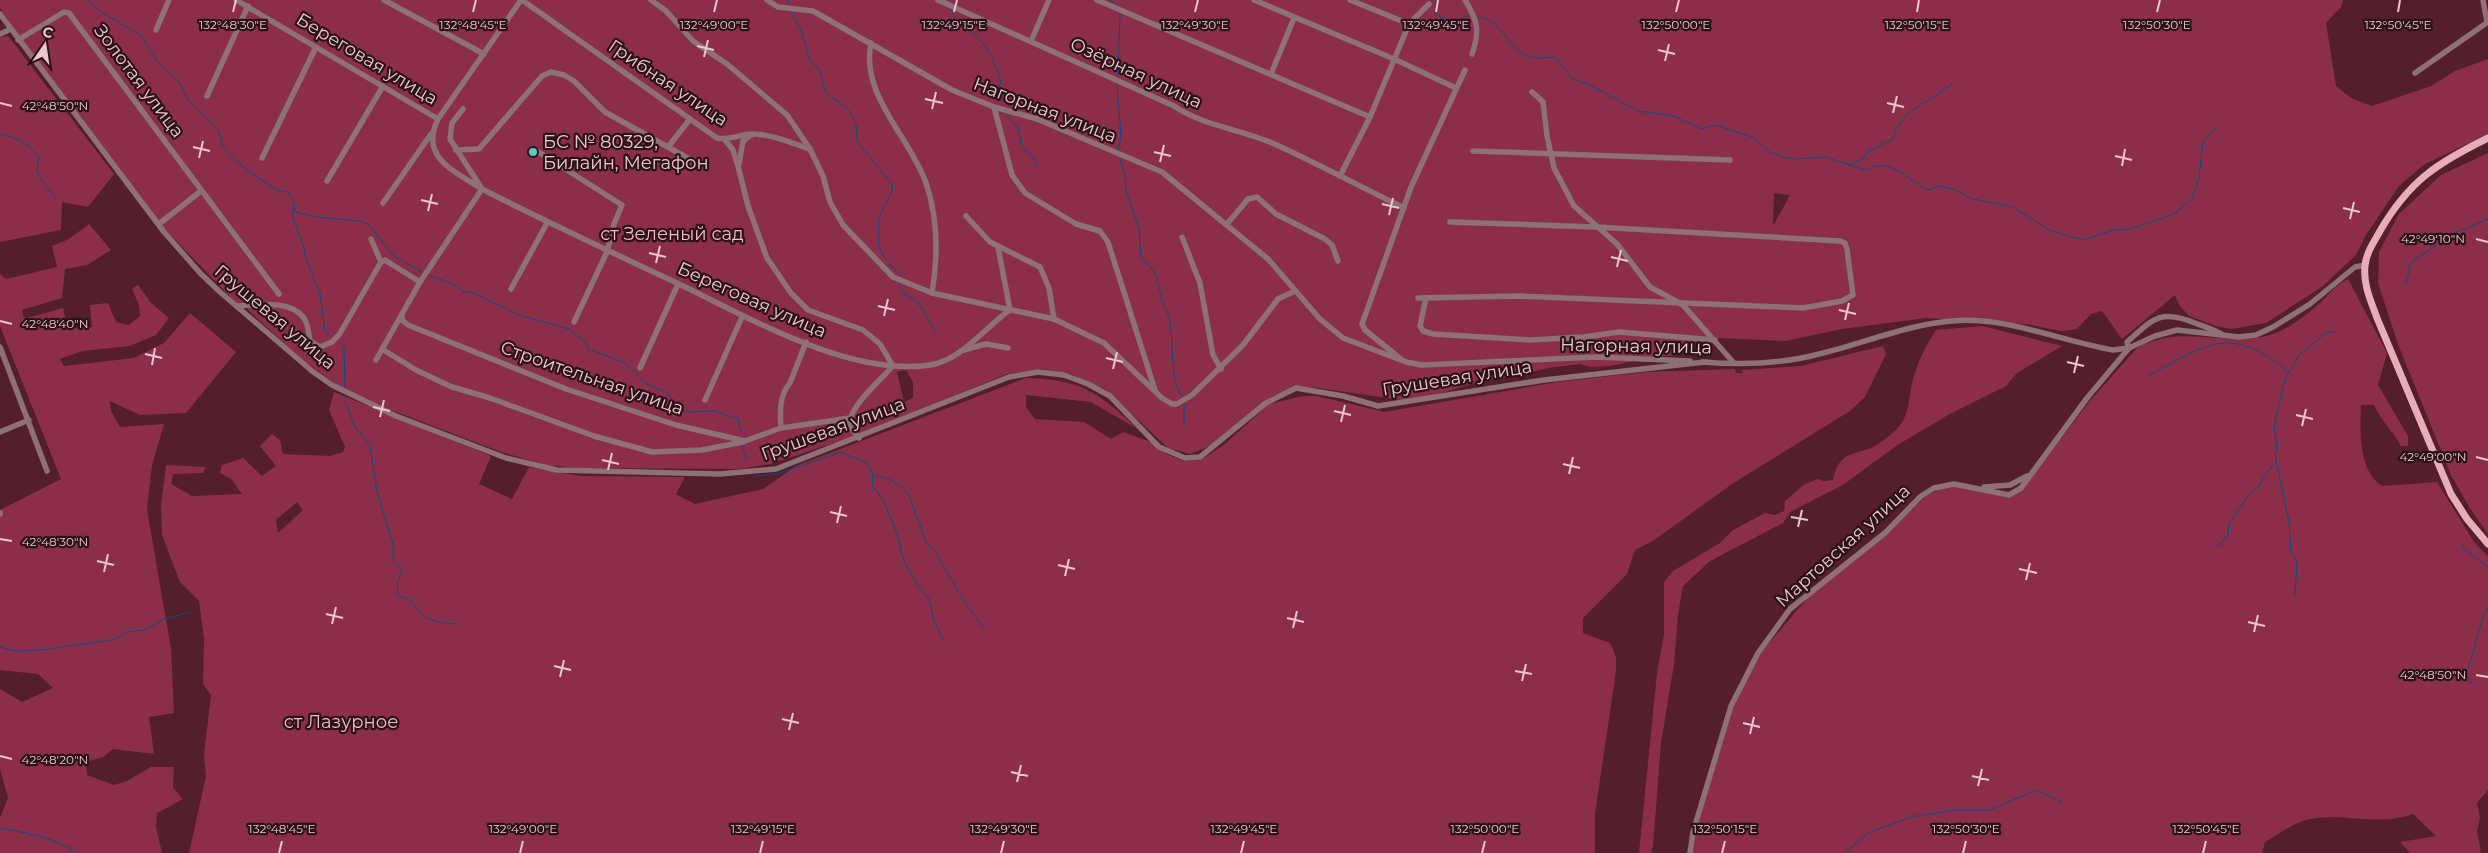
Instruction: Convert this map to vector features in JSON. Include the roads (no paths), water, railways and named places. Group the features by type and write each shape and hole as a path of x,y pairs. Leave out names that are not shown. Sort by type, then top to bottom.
{"main road":[{"path":"2488,138 2448,160 2414,183 2387,219 2368,252 2365,265 2367,291 2446,484 2460,510 2488,544"}],"street":[{"path":"156,30 169,0"},
{"name":"Береговая улица","path":"236,0 438,118 432,134 435,152 442,162 482,189 547,223 678,284 742,317 844,356 893,366 930,365 947,360 1010,310"},
{"path":"384,0 484,54"},
{"path":"438,118 521,0"},
{"name":"Грибная улица","path":"521,0 718,138 725,140 753,134 783,140 810,149"},
{"path":"651,0 666,11 693,41 727,64 787,115 810,149 823,176 830,202 843,225 893,278 932,293 1054,319 1104,343 1172,404 1177,404 1192,395 1243,345 1278,299 1295,291"},
{"name":"Нагорная улица","path":"767,0 778,7 813,11 952,90 994,107 1037,119 1162,172 1268,258 1320,319 1342,338 1406,362 1422,365 1597,357 1705,362 1776,362 1817,355 1921,327 1952,321 1980,321 2058,336 2099,348 2121,350 2128,348"},
{"name":"Озёрная улица","path":"938,0 1174,106 1191,118 1255,136 1404,208"},
{"path":"1031,41 1049,0"},
{"path":"1097,0 1370,116"},
{"path":"1254,0 1394,59 1456,88"},
{"path":"1350,0 1409,24"},
{"path":"1465,0 1474,14 1478,31 1472,54"},
{"path":"2415,73 2487,22 2483,0"},
{"path":"1340,176 1370,116 1409,24 1429,4"},
{"path":"207,96 248,6"},
{"name":"Золотая улица","path":"18,40 64,12 70,13 201,191"},
{"name":"Грушевая улица","path":"0,14 159,224 201,274 312,371 332,385 366,403 506,458 557,470 747,473 776,469 859,438 1009,377 1038,372 1064,375 1088,384 1110,396 1159,447 1185,458 1200,457 1266,403 1296,388 1342,396 1378,406 1544,380 1705,362"},
{"path":"1271,74 1294,18"},
{"path":"0,34 11,29"},
{"path":"871,43 868,59 880,100 916,162 926,184 936,233 936,269 932,293"},
{"path":"262,158 316,47"},
{"path":"1406,362 1365,330 1362,324 1404,208 1465,70"},
{"path":"456,150 479,148 537,80 551,72 564,75 574,81 606,112 693,161"},
{"path":"327,181 383,86"},
{"path":"1532,92 1543,102 1546,110 1546,136 1551,154 1562,184 1574,206 1617,244 1650,287 1683,305 1733,362"},
{"path":"994,107 1012,175 1025,193 1076,224 1100,231 1108,242 1156,391"},
{"path":"376,360 420,282 482,189 450,138 449,130 462,109"},
{"path":"668,147 690,118"},
{"path":"383,203 432,134"},
{"path":"738,166 744,141 753,134"},
{"path":"725,140 732,150 738,166 748,206 767,258 791,293 808,310 863,330 880,344 893,366 872,388 850,418 850,426 859,438"},
{"path":"537,151 622,205 614,224 607,252 574,322"},
{"path":"1473,151 1730,160"},
{"path":"159,224 201,191 279,294"},
{"path":"1227,224 1248,199 1257,197 1276,214 1325,239 1332,245 1338,261"},
{"path":"966,216 981,235 998,247 1040,268 1049,288 1054,319"},
{"path":"1418,298 1520,296 1644,300 1683,305 1803,308 1842,301 1853,295 1847,249 1845,243 1840,241 1596,227 1450,222"},
{"path":"511,289 547,223"},
{"path":"1182,237 1200,282 1213,355 1221,368"},
{"path":"371,239 381,262"},
{"path":"998,247 1010,310"},
{"path":"237,306 285,306 298,312 305,320 310,341 320,347 332,342 339,335 381,262 385,260 420,282"},
{"path":"2223,335 2212,328 2175,315 2163,315 2141,329 2127,342 2128,348 2156,336 2177,330 2239,337 2256,334 2273,327 2310,304 2344,274 2355,267 2365,265"},
{"path":"640,368 678,284"},
{"path":"1426,298 1420,326 1423,331 1433,334 1530,340 1584,337 1619,332 1715,340"},
{"name":"Строительная улица","path":"402,315 402,320 408,325 566,389 676,425 745,441"},
{"path":"705,400 742,317"},
{"path":"781,428 781,402 806,342"},
{"path":"962,350 986,344 1008,348"},
{"path":"0,347 47,471"},
{"name":"Мартовская улица","path":"1690,853 1693,832 1731,706 1758,653 1790,609 1886,532 1921,496 1934,488 1954,484 1976,486 1994,493 2009,495 2021,488 2087,398 2112,370 2128,348"},
{"path":"382,349 416,370 452,387 490,398 594,436 652,452 702,450 745,441 781,428 850,418"},
{"path":"0,432 29,420"},
{"path":"1976,486 1992,488 2010,485 2030,474"}],"waterway":[{"path":"87,0 101,12 141,35 157,61 179,82 189,101 219,130 222,146 252,174 277,190 288,192 293,200 296,212 316,217 359,221 368,224 394,256 422,272"},
{"path":"788,0 789,4"},
{"path":"1109,0 1118,5"},
{"path":"1436,0 1435,13 1447,20 1458,21 1466,16 1470,16"},
{"path":"948,7 953,11 955,23"},
{"path":"791,13 801,29 810,61 819,69 826,93 850,112 856,124 857,141 893,186 879,219 878,246 887,262 901,276"},
{"path":"1118,76 1120,14"},
{"path":"1479,17 1487,19 1500,29 1523,54 1534,58 1555,57 1572,79 1588,84 1638,111 1674,116 1701,129 1715,125 1752,137 1770,152 1782,157 1795,159 1825,157 1866,170 1875,166 1891,168 1929,190 1939,186 1956,190 1969,198 2013,207 2051,231 2084,240 2113,230 2130,229 2174,214 2192,199 2199,178 2203,142 2215,128"},
{"path":"963,27 977,36 988,50 1001,82 998,89 1003,101"},
{"path":"1850,165 1863,159 1868,151 1892,140 1898,126 1906,116 1952,84"},
{"path":"1117,85 1121,136 1118,150"},
{"path":"1005,114 1018,127 1022,147 1034,158 1038,167"},
{"path":"0,134 22,142 35,153 39,158 37,170 40,178 56,199"},
{"path":"1120,159 1125,175 1126,190 1139,229 1141,258 1156,275 1169,319 1175,380 1182,397"},
{"path":"293,206 293,218 306,259 320,293 325,331 331,336"},
{"path":"2405,284 2409,275 2409,266 2414,259 2430,250 2443,238 2488,219"},
{"path":"429,275 456,285 463,292 471,292 522,316 569,329 584,341 589,349 625,363 647,384 668,393 676,406 685,412 715,411 738,419 741,432"},
{"path":"900,285 903,293 916,301 936,333"},
{"path":"2295,595 2297,562 2291,552 2289,522 2275,456 2277,447 2274,426 2285,379 2300,354 2326,333 2335,331"},
{"path":"339,343 344,347 345,387"},
{"path":"2149,375 2203,348 2233,343 2249,347 2267,356 2288,371"},
{"path":"345,402 355,427 370,445 377,492 393,544 393,560 402,569 398,581 397,595 410,600 424,617 439,622 455,624"},
{"path":"1184,405 1184,426"},
{"path":"742,446 747,460"},
{"path":"755,476 777,474 841,452 867,463 873,474 872,485 884,501 896,531 904,561 920,589 929,598 934,621 944,642"},
{"path":"2218,547 2228,534 2229,524 2247,497 2257,488 2267,472 2276,463"},
{"path":"874,475 889,479 901,486 909,495 926,542 936,553 967,606 983,627"},
{"path":"2463,545 2463,548 2488,567"},
{"path":"2471,684 2466,672 2481,623 2488,607"},
{"path":"0,647 14,651 41,650 116,639 127,632 145,630 164,619 190,612"},
{"path":"1845,853 1868,833 1911,817 1956,810 1990,810 2036,790 2062,802"},
{"path":"0,828 50,839 77,853"}],"place":[{"name":"БС № 80329, Билайн, Мегафон","path":"533,152"}],"park label":[{"name":"ст Зеленый сад","path":"672,234"},
{"name":"ст Лазурное","path":"341,722"}]}
